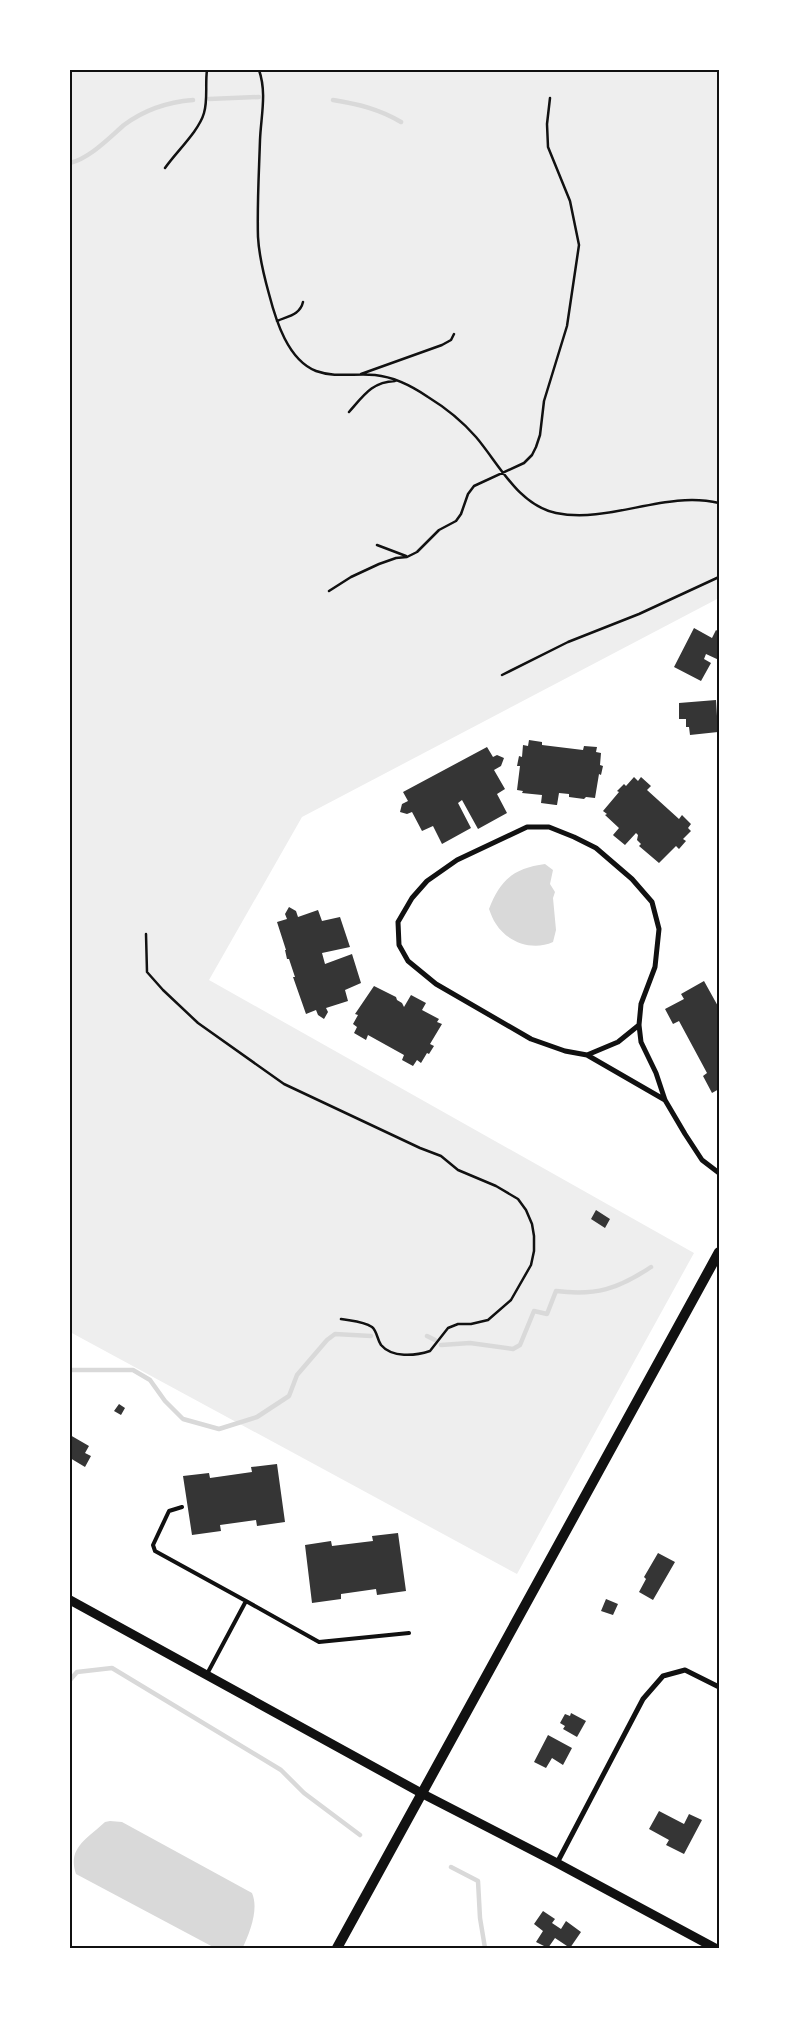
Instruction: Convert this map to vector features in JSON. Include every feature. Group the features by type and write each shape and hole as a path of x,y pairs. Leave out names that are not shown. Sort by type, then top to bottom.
{"main road":[{"path":"338,1948 719,1252"}],"street":[{"path":"665,1100 587,1055 565,1051 531,1039 436,984 408,961 399,944 398,922 412,898 427,881 457,860 527,827 549,827 574,837 596,848 632,879 652,902 659,929 655,967 641,1004 639,1025 641,1042 656,1073 665,1100 702,1160 719,1173"},
{"path":"587,1055 618,1042 639,1025"},
{"path":"70,1600 423,1794 715,1948"},
{"path":"557,1863 643,1699 663,1676 685,1670 719,1687"}],"lane":[{"path":"182,1507 169,1511 153,1545 155,1550 319,1642 409,1633"},
{"path":"206,1676 246,1601"}],"path":[{"path":"165,168 200,122 204,112 205,83 208,70"},
{"path":"259,70 264,98 260,137 258,238 264,276 277,321 288,344 303,363 316,371 335,375 376,375 398,381 428,396 459,420 477,438 502,472 530,500 556,513 602,512 667,502 719,503"},
{"path":"329,591 379,564 396,558 407,557 417,552 439,530 456,521 461,514 468,494 474,486 524,463 536,447 540,435 544,402 567,326 578,259 577,230 570,201 548,147 547,124 550,98"},
{"path":"277,321 297,313 302,308 303,302"},
{"path":"358,375 442,345 451,340 454,334"},
{"path":"349,412 376,384 398,381"},
{"path":"377,544 407,557"},
{"path":"502,675 568,642 640,614 719,578"},
{"path":"146,934 147,972 198,1023 284,1084 441,1156 458,1170 496,1186 518,1199 526,1210 532,1224 534,1236 534,1251 531,1265 511,1300 488,1320 471,1324 458,1324 448,1328 430,1351 398,1354 390,1352 382,1345 374,1329 369,1325 341,1319"}],"shaded area":[{"path":"70,70 719,70 719,598 302,817 209,980 694,1253 517,1574 70,1332"},
{"path":"545,864 553,870 550,884 555,892 553,898 556,930 553,942 537,946 529,945 514,940 501,931 489,909 498,890 510,877 525,869"},
{"path":"105,1822 122,1822 252,1893 255,1906 254,1913 251,1928 243,1947 215,1948 76,1874 74,1857 76,1851"}],"building":[{"path":"694,628 712,638 716,630 719,632 719,660 706,654 704,659 711,663 701,681 674,667"},
{"path":"716,700 718,732 690,735 689,727 686,727 686,719 679,719 679,703"},
{"path":"529,740 542,742 542,745 583,750 584,746 597,747 596,752 601,753 600,765 603,766 601,775 599,774 595,798 569,797 569,794 559,793 556,805 541,803 542,795 522,793 523,791 517,790 520,766 517,766 519,756 522,757 523,745 528,746"},
{"path":"487,747 493,757 497,755 504,758 501,766 494,770 505,789 497,794 507,813 478,829 462,800 458,803 471,828 442,844 433,826 422,831 412,812 407,814 400,812 402,804 408,801 403,792"},
{"path":"634,777 638,781 641,777 651,786 647,790 679,819 682,815 691,824 688,828 691,831 683,839 686,841 679,849 676,846 659,863 639,846 641,844 637,840 638,835 636,833 625,845 614,836 619,828 603,811 619,792 617,791 624,784 626,786"},
{"path":"289,907 296,911 298,917 318,910 322,921 340,917 350,947 322,953 325,964 352,954 361,983 345,990 348,1001 326,1008 328,1012 324,1019 318,1015 316,1010 306,1014 289,959 287,959 277,922 287,919 285,914"},
{"path":"704,981 719,1008 719,1089 712,1093 703,1076 707,1073 679,1021 673,1024 665,1009 684,999 681,994"},
{"path":"374,986 396,997 404,1007 411,995 426,1003 422,1010 439,1019 437,1022 442,1024 430,1044 434,1046 421,1063 417,1060 413,1066 402,1060 404,1055 368,1035 366,1040 354,1033 357,1027 353,1024 358,1015 355,1014"},
{"path":"596,1210 610,1219 605,1228 591,1219"},
{"path":"119,1404 125,1408 121,1415 114,1411"},
{"path":"70,1435 89,1446 85,1453 91,1456 85,1467 70,1458"},
{"path":"277,1464 285,1522 257,1526 256,1520 220,1525 221,1531 192,1535 183,1476 209,1473 210,1478 252,1472 251,1467"},
{"path":"398,1533 406,1591 377,1595 376,1589 341,1594 341,1599 312,1603 305,1545 331,1541 332,1546 373,1541 372,1536"},
{"path":"658,1553 675,1562 653,1600 639,1592 646,1579 644,1577"},
{"path":"606,1599 618,1604 613,1615 601,1611"},
{"path":"571,1713 586,1721 577,1737 563,1729 565,1726 560,1723 565,1714 570,1716"},
{"path":"548,1735 572,1748 563,1765 552,1758 546,1768 534,1762"},
{"path":"659,1811 684,1824 689,1814 702,1820 684,1854 666,1845 669,1840 649,1829"},
{"path":"543,1911 555,1919 552,1923 561,1929 566,1921 581,1932 570,1948 555,1938 548,1948 536,1942 543,1931 534,1924"}],"waterway":[{"path":"209,99 259,97"},
{"path":"70,163 85,157 124,125 140,115 165,105 193,100"},
{"path":"333,100 368,108 401,122"},
{"path":"441,1345 470,1343 513,1349 520,1345 534,1311 547,1314 556,1291 583,1292 606,1289 628,1281 651,1267"},
{"path":"70,1370 133,1370 150,1380 165,1401 183,1419 219,1429 257,1417 289,1396 297,1375 327,1340 335,1334 371,1336"},
{"path":"427,1336 435,1340"},
{"path":"70,1680 77,1672 112,1668 281,1770 304,1793 360,1835"},
{"path":"451,1867 478,1881 480,1918 485,1948"}]}
